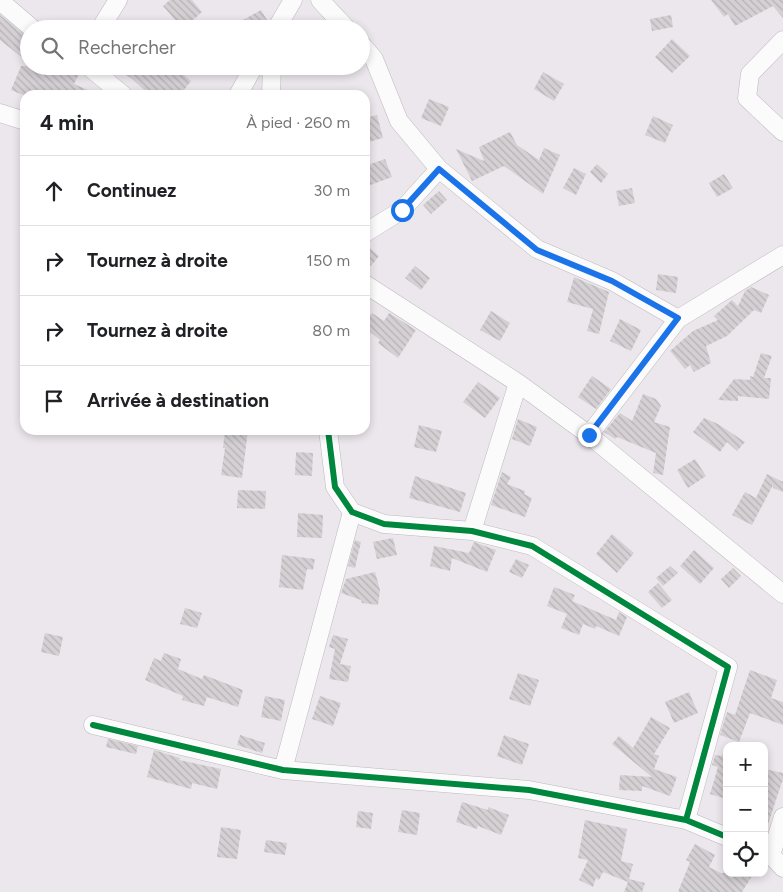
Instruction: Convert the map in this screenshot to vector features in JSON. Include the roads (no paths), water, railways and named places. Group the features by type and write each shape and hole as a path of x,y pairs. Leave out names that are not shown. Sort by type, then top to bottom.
{"street":[{"path":"106,20 118,0"},
{"path":"281,20 293,0"},
{"path":"320,0 339,20"},
{"path":"0,1 22,20"},
{"path":"783,40 750,74 747,98 783,132"},
{"path":"370,54 374,59 399,121 439,169 537,250 612,281 678,318"},
{"path":"99,75 117,90"},
{"path":"241,90 249,75"},
{"path":"271,90 272,75"},
{"path":"0,113 20,119"},
{"path":"370,230 402,210 439,169"},
{"path":"589,435 678,318 783,255"},
{"path":"370,287 518,383 589,435 783,594"},
{"path":"472,531 518,383"},
{"path":"329,435 335,487 352,512 384,524 472,531 532,546 728,667 686,820"},
{"path":"283,770 352,512"},
{"path":"92,725 283,770 529,790 686,820 723,835"},
{"path":"777,862 783,817"}]}
